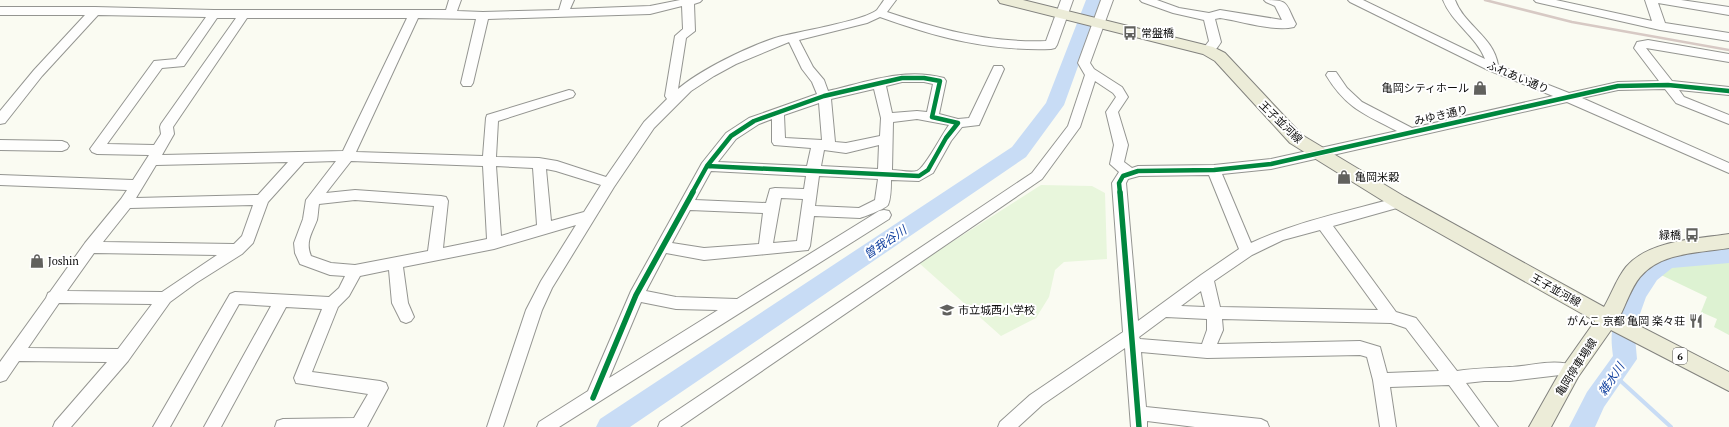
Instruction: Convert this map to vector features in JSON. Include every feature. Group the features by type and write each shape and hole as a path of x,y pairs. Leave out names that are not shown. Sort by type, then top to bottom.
{"main road":[{"name":"王子並河線","path":"1005,0 1208,50 1220,57 1296,139 1399,202 1619,324"},
{"name":"亀岡停車場線","path":"1540,427 1571,371 1619,324 1632,273 1642,262 1670,250 1729,242"},
{"name":"6","path":"1619,324 1729,382"}],"street":[{"path":"129,12 138,0"},
{"path":"450,14 455,0"},
{"path":"563,14 568,0"},
{"path":"495,427 534,310 546,285 609,183 649,126 675,99 710,74 732,62 778,41 862,20 880,13 890,0"},
{"path":"880,13 948,36 978,42 1019,46 1051,45 1064,15 1067,0"},
{"path":"1107,0 1096,23 1084,63 1091,74 1118,90 1122,97 1112,112 1121,146 1116,164 1130,173"},
{"path":"1146,0 1177,11 1209,17 1220,14 1270,23 1290,24 1280,4 1270,0"},
{"name":"ふれあい通り","path":"1354,0 1492,67 1566,97 1729,168"},
{"path":"1449,0 1457,13 1484,45 1493,59 1492,67"},
{"path":"1540,0 1660,26 1729,38"},
{"path":"1651,0 1660,26"},
{"path":"1659,0 1689,3 1729,11"},
{"path":"0,11 95,11 214,14 450,14 483,16 650,10 685,2 689,31 682,36 679,45 670,96 675,99"},
{"path":"0,120 38,73 95,11"},
{"path":"214,14 180,63 158,64 97,149 155,155 300,157 347,156 539,162 557,166 609,183"},
{"path":"0,375 53,297 90,247 126,203 168,134 166,127 244,14"},
{"path":"414,14 347,156 313,200 311,217 301,239 300,251 305,260 330,269 355,271 494,243 588,216"},
{"path":"467,83 483,16"},
{"path":"1208,50 1215,42 1209,17"},
{"path":"792,37 808,69 818,80 824,96 829,135 825,146 816,151 803,246 802,256 804,264"},
{"path":"1729,58 1648,44 1641,45 1640,48 1680,100 1729,120"},
{"path":"887,118 917,115 932,117 958,124 974,122 998,69"},
{"path":"666,427 1037,176 1074,127 1091,74"},
{"path":"1332,74 1343,91 1358,105 1411,133"},
{"path":"593,398 636,295 707,166 731,136 754,121 824,96 902,78 924,78 940,81 932,117"},
{"path":"808,211 860,213 882,203 885,174 887,118 879,83"},
{"name":"みゆき通り","path":"1130,173 1138,171 1214,170 1271,164 1321,154 1618,86 1668,85 1729,91"},
{"path":"494,243 489,160 492,118 569,94"},
{"path":"778,112 779,142 812,143 846,148 887,139"},
{"path":"707,166 919,176 928,170 946,138 958,124"},
{"path":"0,145 62,146"},
{"path":"61,427 122,356 165,298 191,279 237,250 248,239 262,200 300,157"},
{"path":"539,162 544,228"},
{"path":"1214,170 1247,251"},
{"path":"1130,173 1123,176 1120,183 1138,420 1261,427"},
{"path":"0,180 137,185"},
{"path":"766,249 771,208 775,192 810,194"},
{"path":"313,200 355,195 441,201 435,255"},
{"path":"126,203 262,200"},
{"path":"1006,427 1036,400 1131,340 1165,309 1247,251 1279,236 1399,202"},
{"path":"686,205 771,208"},
{"path":"545,427 884,215"},
{"path":"1323,223 1391,317"},
{"path":"663,247 704,254 803,246"},
{"path":"90,247 237,250"},
{"path":"395,263 400,303 406,317"},
{"path":"284,426 359,425 380,388 302,378 332,302 344,292 355,271"},
{"path":"1206,279 1214,314 1215,330 1207,351"},
{"path":"636,295 676,302 740,305"},
{"path":"53,297 165,298"},
{"path":"161,427 235,298 332,302"},
{"path":"212,427 282,301"},
{"path":"1165,309 1170,312 1214,314 1391,317 1411,323 1490,427"},
{"path":"1131,340 1207,351 1360,348 1374,352 1381,380 1388,427"},
{"path":"14,354 122,356"},
{"path":"1381,380 1453,378 1484,374 1510,374 1560,368 1571,371"}],"green space":[{"path":"1041,185 1092,186 1105,193 1107,259 1064,262 1055,270 1049,297 1036,318 1001,336 919,263"},
{"path":"1729,257 1729,335 1714,327 1717,319 1701,312 1707,297 1659,274 1671,265 1702,259"}],"waterway":[{"name":"曽我谷川","path":"609,427 1019,152 1055,105 1094,0"},
{"name":"雑水川","path":"1582,427 1595,400 1625,359 1623,334 1627,314 1636,293 1649,274 1657,267 1671,260 1687,257 1729,254"},
{"path":"1613,374 1671,427"}],"railway":[{"path":"1485,0 1572,22 1729,50"}],"cycle path":[{"path":"593,398 636,295 707,166 731,136 754,121 824,96 902,78 924,78 940,81 932,117 958,123 946,138 928,170 919,176 707,166"},
{"path":"1139,427 1119,183 1123,176 1138,171 1214,170 1271,164 1618,86 1668,85 1729,91"}],"place":[{"name":"常盤橋","path":"1130,33"},
{"name":"亀岡シティホール","path":"1480,88"},
{"name":"亀岡米穀","path":"1344,177"},
{"name":"緑橋","path":"1692,235"},
{"name":"Joshin","path":"37,261"},
{"name":"市立城西小学校","path":"947,310"},
{"name":"がんこ 京都 亀岡 楽々荘","path":"1696,321"}]}
